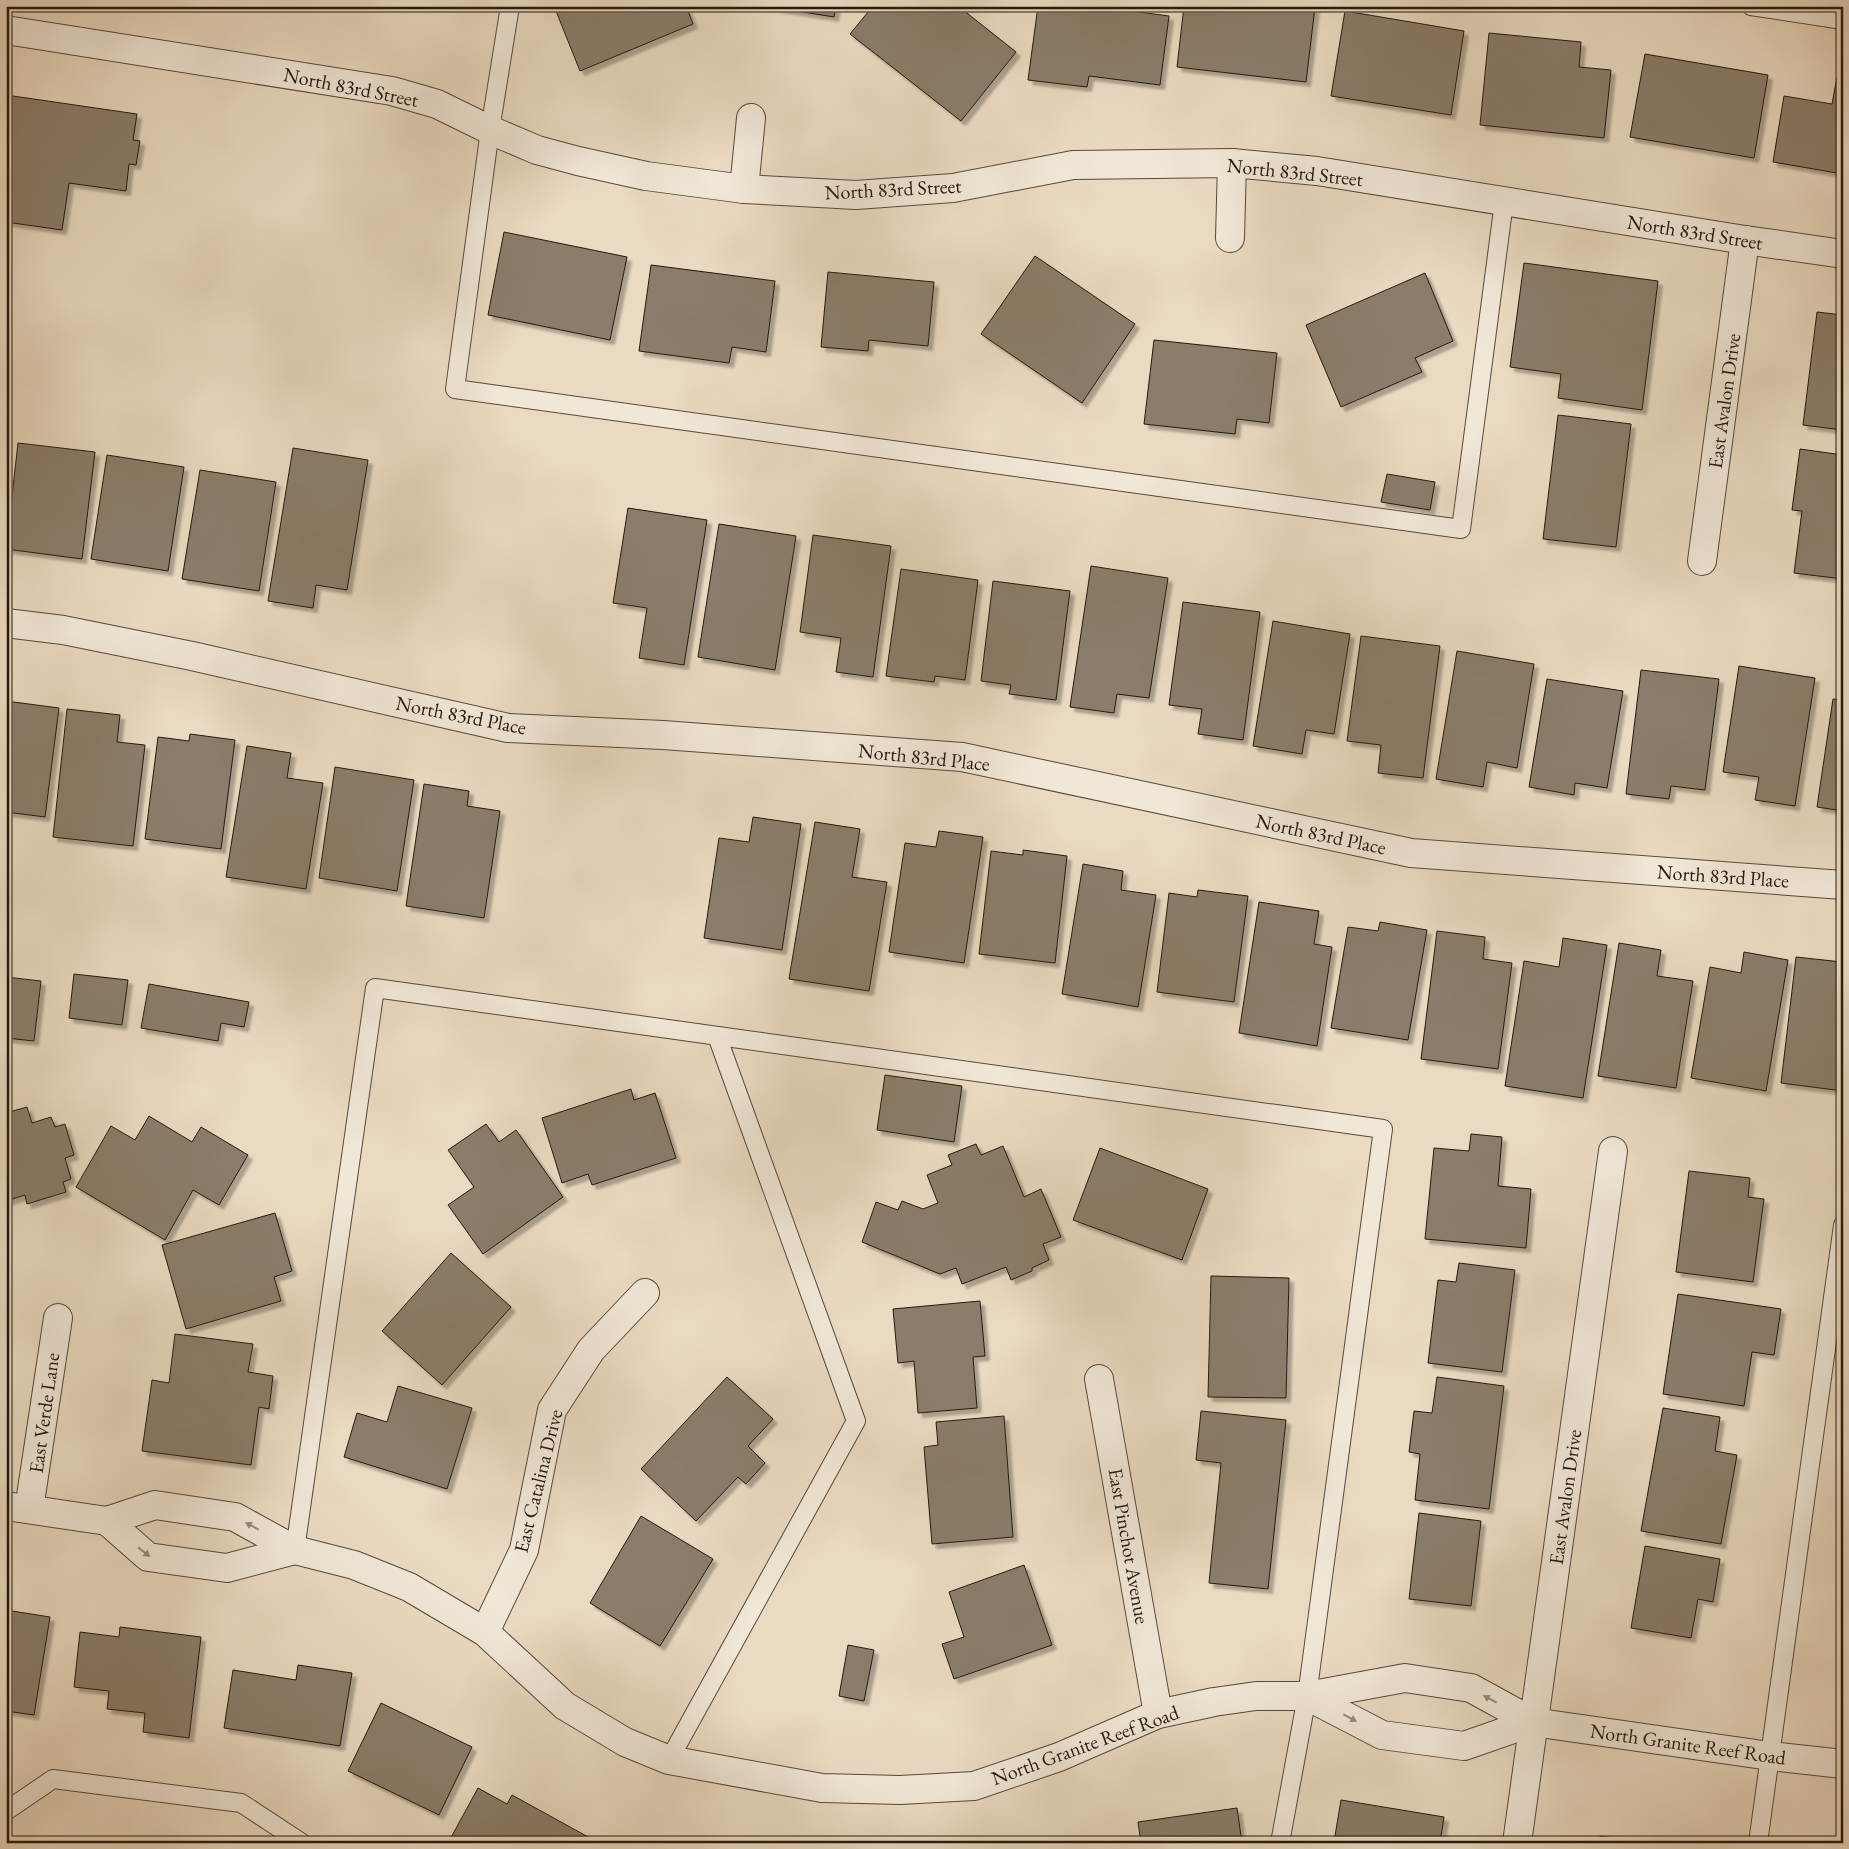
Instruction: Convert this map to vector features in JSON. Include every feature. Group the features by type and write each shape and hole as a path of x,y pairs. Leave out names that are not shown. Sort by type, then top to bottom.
{"street":[{"name":"North 83rd Street","path":"6,30 392,91 437,104 537,150 646,176 744,189 856,195 953,188 1073,165 1232,163 1317,171 1843,254"},
{"path":"744,189 752,118"},
{"path":"1230,238 1232,163"},
{"name":"East Avalon Drive","path":"1702,562 1745,240"},
{"name":"North 83rd Place","path":"6,623 63,630 192,656 508,728 663,735 962,757 1411,853 1843,885"},
{"name":"East Avalon Drive","path":"1517,1843 1613,1151"},
{"name":"East Catalina Drive","path":"485,1632 524,1550 552,1410 591,1350 645,1293"},
{"name":"East Verde Lane","path":"18,1507 58,1318"},
{"name":"East Pinchot Avenue","path":"1099,1379 1158,1714"},
{"name":"North Granite Reef Road","path":"18,1507 107,1520 155,1505 235,1517 295,1550 354,1564 409,1588 485,1632 565,1706 625,1742 669,1760 822,1788 900,1790 974,1786 1059,1757 1158,1714 1214,1702 1256,1696 1307,1696 1405,1678 1471,1688 1533,1722 1770,1756 1843,1764"},
{"name":"North Granite Reef Road","path":"107,1520 148,1557 227,1568 295,1550"},
{"name":"North Granite Reef Road","path":"1307,1696 1382,1735 1464,1746 1533,1722"}],"lane":[{"path":"510,6 490,130 455,390 1461,529 1504,202"},
{"path":"1751,6 1843,20"},
{"path":"295,1550 375,988 1383,1130 1307,1696 1280,1843"},
{"path":"669,1760 856,1421 717,1036"},
{"path":"1758,1843 1843,1225"},
{"path":"6,1811 53,1780 241,1803 302,1843"}],"building":[{"path":"554,6 686,6 693,24 580,71"},
{"path":"765,6 836,6 834,17"},
{"path":"873,6 958,6 1016,52 961,121 850,34"},
{"path":"1038,6 1093,6 1169,16 1160,85 1089,76 1087,87 1028,80"},
{"path":"1184,6 1315,7 1306,82 1177,67"},
{"path":"1345,11 1464,31 1451,115 1331,96"},
{"path":"1489,33 1581,42 1579,67 1611,70 1604,138 1480,125"},
{"path":"1645,54 1768,75 1754,158 1630,137"},
{"path":"1837,77 1843,78 1843,174 1773,162 1784,96 1832,104"},
{"path":"6,95 137,114 133,140 140,141 136,165 129,164 126,191 69,183 62,230 6,222"},
{"path":"504,232 627,257 610,340 488,315"},
{"path":"1035,256 1135,324 1082,403 981,334"},
{"path":"1524,263 1658,281 1642,410 1558,398 1561,374 1510,367"},
{"path":"651,265 775,281 766,352 732,347 729,363 639,351"},
{"path":"828,272 934,282 928,346 869,340 868,351 821,347"},
{"path":"1425,273 1453,341 1415,358 1422,372 1341,407 1306,325"},
{"path":"1817,312 1843,315 1843,430 1803,425"},
{"path":"1154,340 1277,353 1269,423 1237,419 1235,434 1144,424"},
{"path":"1558,415 1631,424 1616,547 1543,539"},
{"path":"18,443 95,452 82,559 6,549"},
{"path":"293,448 368,460 347,590 316,585 313,608 268,601"},
{"path":"1800,449 1843,455 1843,579 1794,573 1802,511 1792,510"},
{"path":"107,455 184,467 168,571 91,559"},
{"path":"200,470 276,482 259,591 182,579"},
{"path":"1387,474 1435,482 1430,510 1381,502"},
{"path":"628,508 707,520 684,665 639,658 647,608 613,603"},
{"path":"719,524 796,536 775,670 698,657"},
{"path":"813,535 891,546 873,677 836,672 841,638 800,632"},
{"path":"1091,566 1168,578 1149,698 1117,694 1114,713 1070,707"},
{"path":"901,569 978,580 965,680 935,676 934,682 886,676"},
{"path":"993,581 1070,591 1056,700 1009,694 1011,685 981,681"},
{"path":"1183,602 1260,612 1243,740 1198,734 1202,709 1169,705"},
{"path":"1273,621 1350,634 1334,734 1306,730 1302,754 1253,746"},
{"path":"1361,636 1440,646 1423,778 1378,773 1381,745 1347,741"},
{"path":"1457,651 1534,664 1517,768 1487,762 1483,787 1436,779"},
{"path":"1739,666 1815,678 1795,806 1755,800 1759,777 1723,772"},
{"path":"1641,670 1719,679 1705,790 1671,786 1669,799 1626,794"},
{"path":"1547,679 1623,691 1607,788 1575,783 1574,795 1529,787"},
{"path":"1833,699 1843,700 1843,811 1817,807"},
{"path":"6,701 59,708 45,817 6,812"},
{"path":"67,709 120,715 117,742 145,745 133,846 53,837"},
{"path":"190,734 235,740 221,849 145,839 158,737 189,741"},
{"path":"247,746 291,753 287,778 323,783 306,889 226,877"},
{"path":"335,767 414,780 397,891 319,878"},
{"path":"424,784 469,791 467,806 500,811 484,918 406,906"},
{"path":"753,817 801,824 782,950 704,938 719,838 749,842"},
{"path":"815,822 860,829 852,877 887,882 869,991 789,979"},
{"path":"939,831 983,837 964,963 889,952 905,843 936,847"},
{"path":"1023,850 1067,856 1055,963 979,954 991,851 1023,855"},
{"path":"1083,864 1123,871 1121,890 1156,895 1138,1007 1062,994"},
{"path":"1198,890 1248,896 1234,1002 1157,992 1169,893 1197,897"},
{"path":"1259,902 1319,911 1314,944 1332,947 1317,1046 1239,1033"},
{"path":"1380,922 1427,930 1408,1040 1331,1028 1348,927 1378,931"},
{"path":"1437,931 1485,937 1483,959 1512,963 1498,1069 1421,1059"},
{"path":"1563,938 1607,945 1583,1098 1505,1086 1524,961 1559,967"},
{"path":"1619,943 1661,950 1657,976 1693,981 1676,1088 1598,1076"},
{"path":"1744,952 1788,960 1766,1091 1691,1078 1710,967 1741,973"},
{"path":"1796,957 1842,962 1839,984 1843,984 1843,1091 1781,1083"},
{"path":"74,974 128,980 122,1025 69,1018"},
{"path":"6,977 41,981 34,1041 6,1038"},
{"path":"149,984 249,1002 244,1027 221,1023 218,1041 141,1028"},
{"path":"885,1075 962,1086 954,1142 877,1130"},
{"path":"631,1089 634,1100 655,1093 676,1158 592,1185 588,1174 562,1183 542,1118"},
{"path":"27,1107 32,1123 51,1117 55,1127 65,1124 74,1155 65,1158 71,1179 63,1182 66,1192 27,1204 25,1195 6,1201 6,1113"},
{"path":"149,1116 192,1142 201,1127 248,1155 219,1205 193,1190 165,1240 76,1187 111,1126 135,1140"},
{"path":"486,1124 499,1142 516,1130 563,1197 483,1254 448,1205 474,1187 448,1150"},
{"path":"1471,1134 1502,1137 1498,1186 1531,1189 1526,1248 1425,1239 1434,1148 1469,1151"},
{"path":"976,1144 981,1155 1003,1146 1024,1197 1041,1189 1061,1237 1043,1244 1049,1260 1032,1268 1032,1271 1011,1280 1006,1267 962,1284 956,1268 940,1274 862,1242 876,1202 898,1210 902,1201 923,1209 938,1203 927,1175 952,1165 948,1155"},
{"path":"1100,1148 1208,1189 1182,1260 1073,1220"},
{"path":"1689,1171 1750,1178 1748,1197 1764,1199 1753,1282 1676,1272"},
{"path":"275,1213 292,1271 274,1277 281,1301 186,1329 162,1245"},
{"path":"451,1253 511,1307 442,1385 382,1331"},
{"path":"1459,1263 1515,1270 1502,1372 1428,1363 1438,1280 1456,1282"},
{"path":"1211,1276 1289,1278 1286,1398 1208,1397"},
{"path":"1678,1294 1781,1309 1774,1355 1752,1352 1744,1406 1663,1394"},
{"path":"980,1301 985,1356 973,1357 977,1408 918,1413 914,1361 898,1363 893,1309"},
{"path":"175,1334 253,1344 248,1372 273,1376 269,1409 259,1407 251,1465 142,1451 152,1380 169,1383"},
{"path":"727,1377 773,1419 748,1446 765,1463 746,1484 738,1477 696,1521 641,1469"},
{"path":"1437,1377 1504,1386 1489,1509 1415,1500 1420,1454 1409,1452 1414,1411 1432,1413"},
{"path":"398,1386 472,1408 447,1489 344,1457 357,1413 387,1422"},
{"path":"1663,1408 1720,1417 1715,1451 1737,1455 1721,1544 1641,1531"},
{"path":"1201,1411 1286,1420 1268,1589 1209,1583 1221,1463 1196,1460"},
{"path":"1004,1416 1013,1537 932,1544 924,1447 938,1445 936,1422"},
{"path":"1419,1513 1481,1521 1471,1606 1409,1599"},
{"path":"641,1516 713,1559 660,1646 590,1603"},
{"path":"1645,1546 1720,1559 1713,1602 1698,1599 1691,1638 1631,1628"},
{"path":"1024,1565 1052,1645 954,1679 942,1644 964,1637 949,1592"},
{"path":"6,1610 50,1617 34,1715 6,1711"},
{"path":"120,1627 201,1637 189,1738 143,1732 145,1713 107,1709 109,1691 74,1687 80,1632 119,1637"},
{"path":"848,1645 874,1650 864,1701 839,1696"},
{"path":"298,1665 352,1673 340,1746 224,1728 233,1670 296,1680"},
{"path":"381,1703 472,1747 439,1815 348,1771"},
{"path":"478,1788 507,1804 512,1795 590,1838 588,1843 448,1843"},
{"path":"1341,1800 1444,1817 1440,1843 1334,1842"},
{"path":"1237,1808 1242,1843 1141,1843 1138,1822"},
{"path":"1600,1836 1654,1843 1599,1843"},
{"path":"1112,1837 1114,1843 1095,1843"}]}
